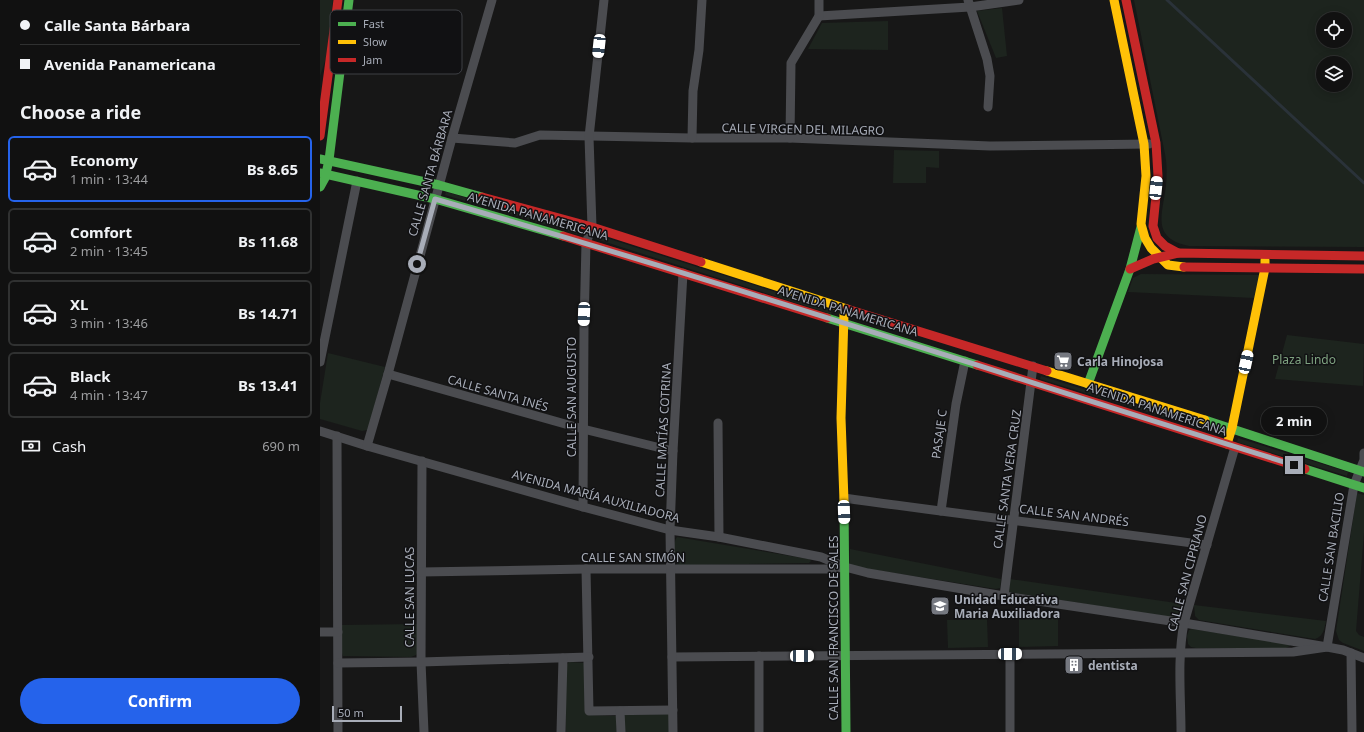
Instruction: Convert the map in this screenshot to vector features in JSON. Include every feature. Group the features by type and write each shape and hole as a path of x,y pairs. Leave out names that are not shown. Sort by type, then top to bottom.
{"main road":[{"path":"337,10 338,0"},
{"path":"348,10 349,0"},
{"path":"1088,384 1130,269 1138,242 1146,176 1144,144 1114,0"},
{"path":"1126,0 1156,143 1158,176 1153,226 1157,238 1165,246 1178,254"},
{"path":"320,136 330,66"},
{"path":"320,187 324,182 324,160 336,108 340,74"},
{"path":"320,100 328,82"},
{"name":"AVENIDA PANAMERICANA","path":"324,160 439,185 592,227 845,308 1232,428 1362,471"},
{"name":"AVENIDA PANAMERICANA","path":"323,173 435,199 586,242 843,322 1364,488"},
{"path":"1141,224 1145,238 1151,248 1168,264 1177,267 1364,269"},
{"path":"1130,269 1160,257 1178,254 1364,256"},
{"name":"CALLE SAN CIPRIANO","path":"1231,445 1232,428 1265,268 1265,254"},
{"name":"CALLE SAN FRANCISCO DE SALES","path":"845,308 843,322 841,418 844,498 846,732"}],"street":[{"name":"CALLE SANTA BÁRBARA","path":"367,446 452,138 492,0"},
{"name":"CALLE SAN AUGUSTO","path":"583,507 586,242 592,227 589,137 604,0"},
{"path":"692,138 693,91 699,50 702,0"},
{"path":"790,138 791,63 819,16 820,0"},
{"path":"819,16 1019,0"},
{"path":"969,3 988,59 990,76 988,107"},
{"name":"CALLE VIRGEN DEL MILAGRO","path":"452,138 515,143 540,135 589,137 790,138 990,146 1156,143"},
{"path":"320,362 357,181"},
{"name":"CALLE MATÍAS COTRINA","path":"673,732 670,530 672,451 683,273"},
{"name":"PASAJE C","path":"941,512 956,404 965,361"},
{"name":"CALLE SANTA VERA CRUZ","path":"1004,596 1033,366"},
{"name":"CALLE SANTA INÉS","path":"388,374 583,429 672,451"},
{"path":"718,423 719,537"},
{"name":"AVENIDA MARÍA AUXILIADORA","path":"320,431 367,446 670,530 719,537 821,557 845,567 868,573 1327,647 1364,658"},
{"path":"337,436 338,732"},
{"name":"CALLE SAN CIPRIANO","path":"1181,732 1180,653 1184,623 1207,545 1231,445"},
{"name":"CALLE SAN BACILIO","path":"1327,647 1354,485 1362,471 1364,453"},
{"name":"CALLE SAN LUCAS","path":"422,461 421,662 424,732"},
{"name":"CALLE SAN ANDRÉS","path":"844,498 941,512 1013,519 1207,545"},
{"name":"CALLE SAN SIMÓN","path":"421,572 845,567"},
{"path":"586,569 589,711 673,710"},
{"path":"320,632 338,632"},
{"path":"672,657 1292,652 1327,647"},
{"path":"1351,653 1352,732"},
{"path":"1010,654 1010,732"},
{"path":"759,656 759,732"},
{"path":"338,663 589,657"},
{"path":"561,732 563,658"},
{"path":"620,711 621,732"}],"green space":[{"path":"320,0 333,0 332,10 330,10 330,25 326,58 320,76"},
{"path":"1134,0 1364,0 1364,247 1189,246 1177,242 1169,237 1164,231 1162,223 1167,177 1166,165"},
{"path":"1002,8 1007,56 996,58 977,11"},
{"path":"888,21 888,50 808,49 822,23"},
{"path":"894,150 939,151 939,168 926,167 926,183 893,183"},
{"path":"446,192 578,230 577,234 445,195"},
{"path":"597,235 832,310 831,314 596,239"},
{"path":"1141,274 1259,275 1254,298 1128,292 1133,278"},
{"name":"Plaza Lindo","path":"1287,335 1364,344 1363,386 1275,379"},
{"path":"328,353 385,367 367,430 362,431 320,419 320,403"},
{"path":"1041,376 1223,432 1222,435 1040,379"},
{"path":"1238,438 1348,472 1347,476 1237,442"},
{"path":"1357,493 1364,495 1364,533 1356,631 1359,635 1364,637 1364,651 1343,643 1339,640 1336,631"},
{"path":"677,537 809,559 811,561 809,563 679,565 675,562 674,558"},
{"path":"850,549 1001,579 1000,588 996,589 849,566"},
{"path":"1010,579 1183,604 1177,618 1008,592"},
{"path":"1194,605 1326,621 1322,634 1315,639 1199,620 1195,616"},
{"path":"1058,618 1058,646 1019,647 1019,619"},
{"path":"987,619 988,647 948,648 947,620"},
{"path":"418,624 418,652 416,655 411,657 343,656 341,625"},
{"path":"1192,629 1290,644 1290,646 1286,648 1196,648 1191,647 1188,644 1187,636 1189,630"},
{"path":"569,662 585,663 586,714 616,716 617,732 566,732 566,666"},
{"path":"670,714 673,732 623,732 625,715"}],"waterway":[{"path":"1167,0 1364,183"}],"traffic: fast":[{"path":"348,10 349,0"},
{"path":"320,187 325,178 329,160 340,74"},
{"path":"320,159 439,185 482,197"},
{"path":"320,173 435,199 563,236"},
{"path":"1088,384 1130,269 1141,227"},
{"path":"827,318 977,365"},
{"path":"1205,420 1364,472"},
{"path":"1305,469 1364,488"},
{"path":"844,501 846,732"}],"traffic: slow":[{"path":"1114,0 1144,144 1146,176 1141,224 1145,238 1151,248 1168,265 1184,267"},
{"path":"1227,444 1232,428 1265,268 1265,260"},
{"path":"701,262 847,309"},
{"path":"844,314 841,418 844,501"},
{"path":"1047,371 1205,420"}],"traffic: jam":[{"path":"337,10 338,0"},
{"path":"1126,0 1156,143 1158,176 1153,226 1157,238 1165,246 1178,253"},
{"path":"320,136 330,60"},
{"path":"482,197 592,227 701,262"},
{"path":"563,236 827,318"},
{"path":"1130,269 1153,259 1178,253 1364,256"},
{"path":"1184,267 1364,269"},
{"path":"847,309 1047,371"},
{"path":"977,365 1305,469"}],"place":[{"name":"Carla Hinojosa","path":"1063,361"},
{"name":"Unidad Educativa Maria Auxiliadora","path":"940,606"},
{"name":"dentista","path":"1074,665"}],"route":[{"path":"417,264 435,199 586,242 1294,465"}]}
